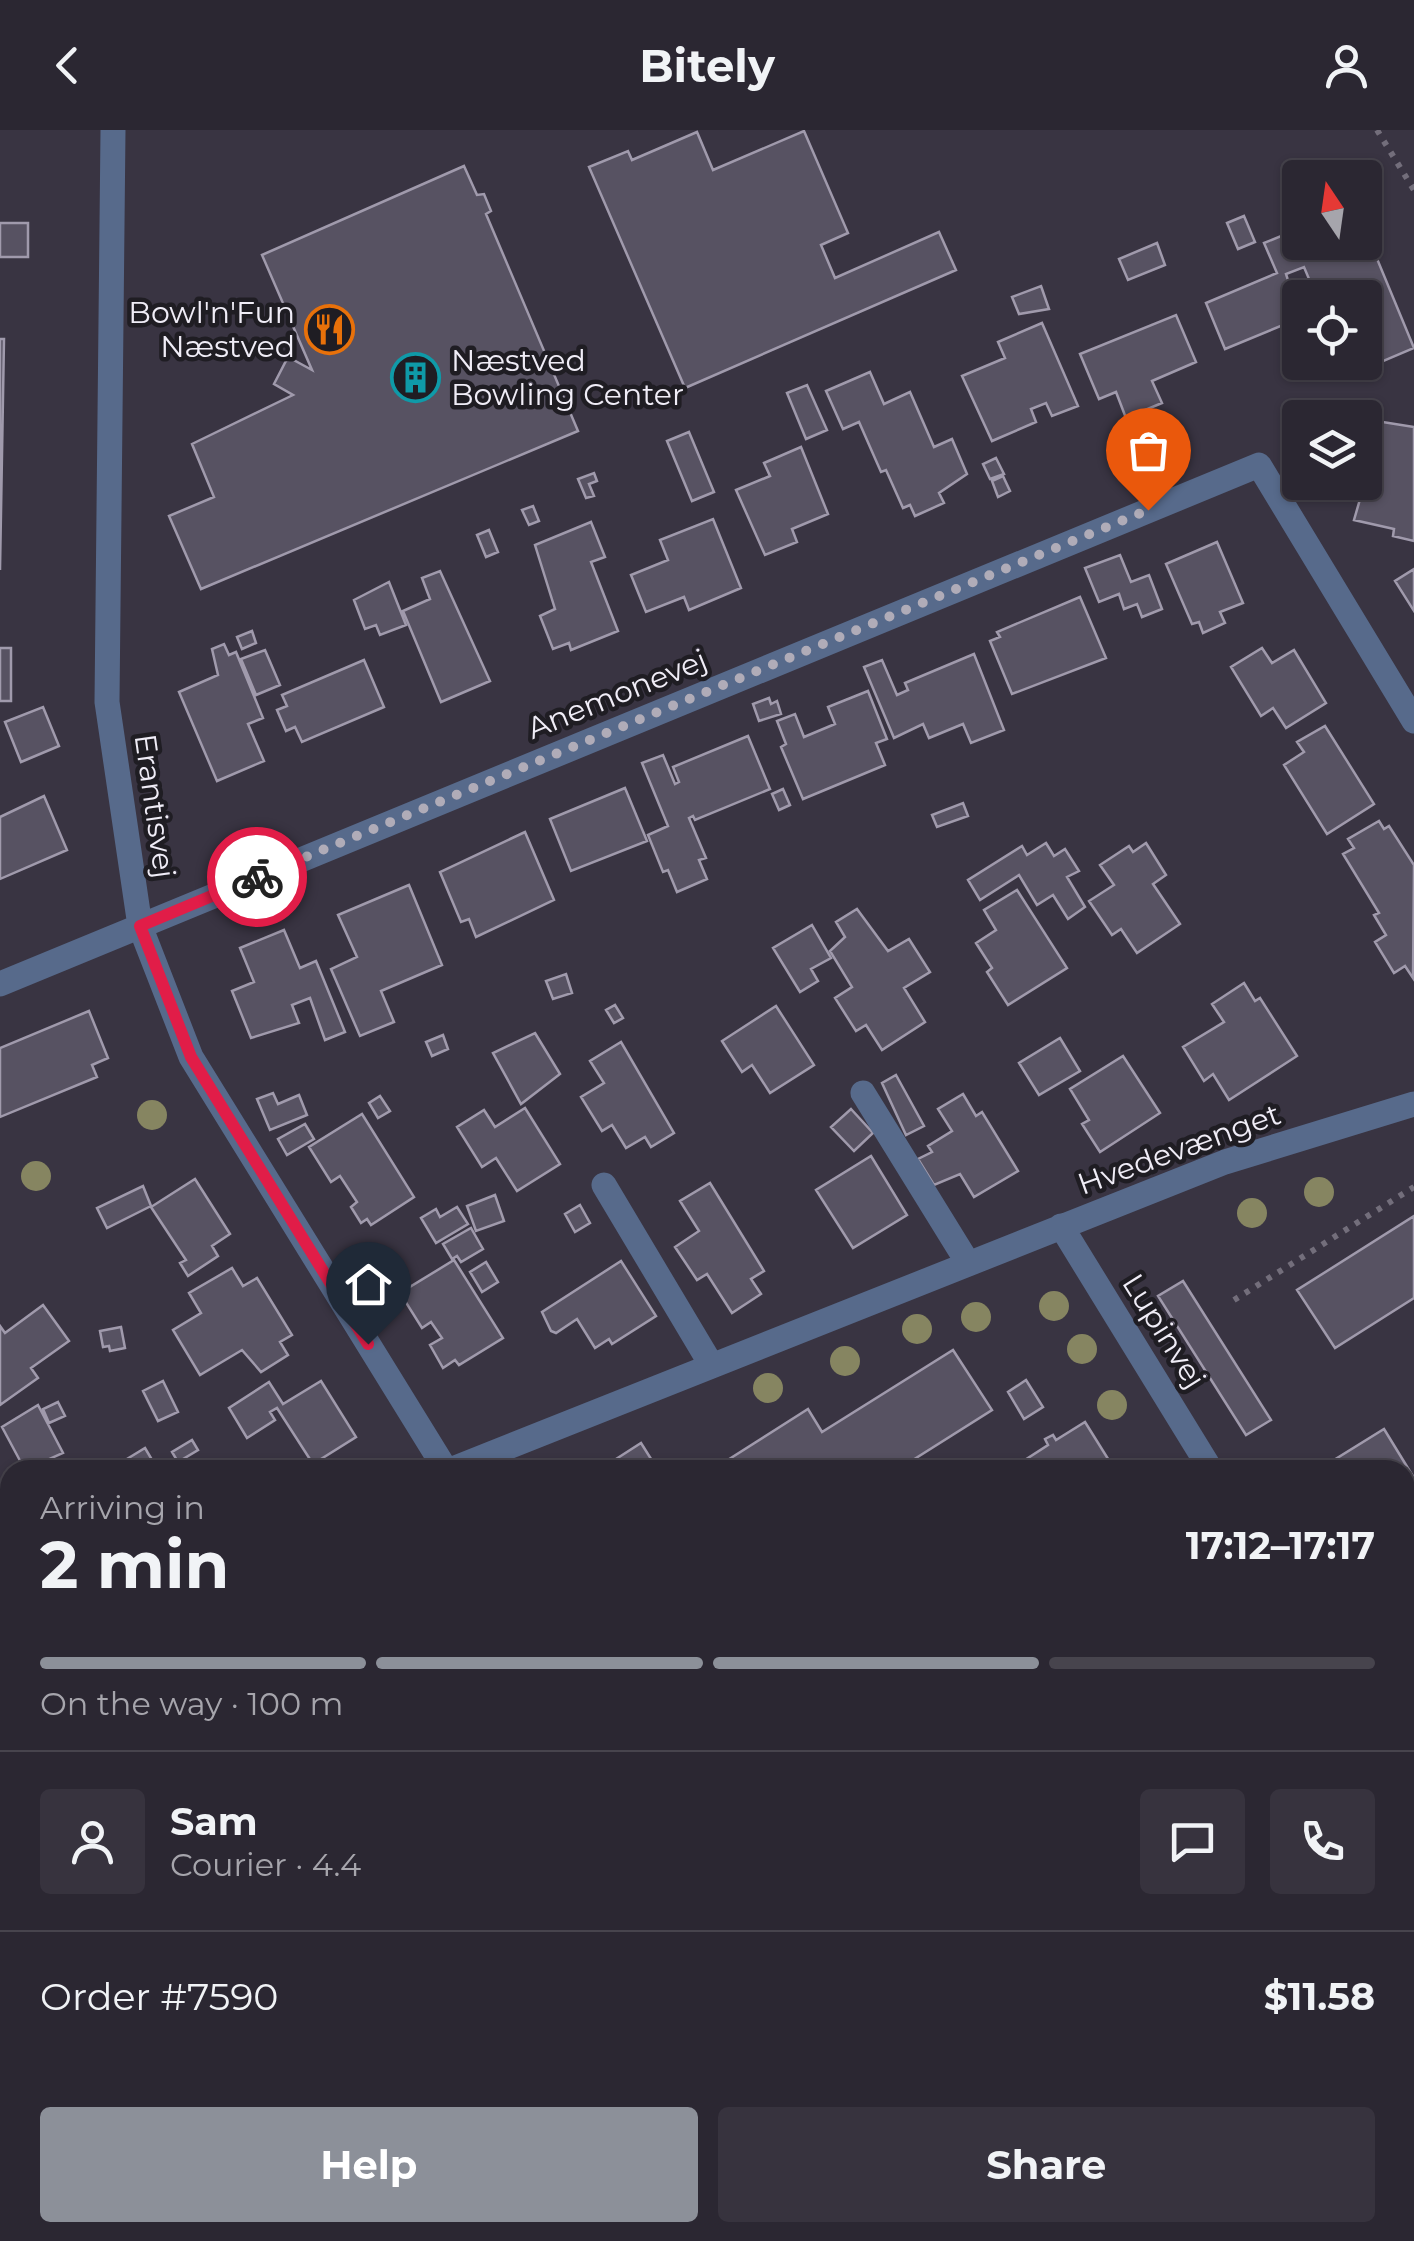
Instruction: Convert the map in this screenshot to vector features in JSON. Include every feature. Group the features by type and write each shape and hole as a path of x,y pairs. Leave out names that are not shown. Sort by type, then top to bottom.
{"street":[{"name":"Erantisvej","path":"113,130 107,702 140,926 191,1057 442,1460"},
{"name":"Anemonevej","path":"0,984 1259,465 1414,721"},
{"path":"863,1093 968,1263"},
{"name":"Hvedevænget","path":"473,1460 1225,1162 1414,1104"},
{"path":"604,1185 712,1366"},
{"name":"Lupinvej","path":"1061,1226 1205,1460"}],"path":[{"path":"1377,130 1414,190"},
{"path":"1234,1300 1414,1186"}],"building":[{"path":"804,131 848,233 821,245 835,278 939,232 956,270 685,388 589,167 628,151 632,160 697,132 713,170"},
{"name":"Næstved Bowling Center","path":"464,166 477,195 484,194 491,211 486,214 578,431 201,589 169,516 214,497 192,444 293,395 274,384 288,357 312,370 262,255"},
{"path":"1244,216 1255,242 1238,249 1227,223"},
{"path":"0,223 28,223 28,257 0,257"},
{"path":"1282,236 1282,260 1378,260 1414,348 1382,362 1382,280 1309,280 1304,267 1286,274 1288,280 1282,280 1282,325 1225,349 1206,303 1277,273 1264,243"},
{"path":"1157,243 1165,265 1128,280 1119,259"},
{"path":"1041,286 1049,309 1019,314 1012,297"},
{"path":"1176,315 1196,362 1152,381 1162,403 1126,418 1116,392 1099,399 1080,354"},
{"path":"1042,323 1078,406 1052,416 1046,403 1031,409 1036,422 992,441 962,376 1005,358 998,342"},
{"path":"0,339 4,339 0,570"},
{"path":"870,372 884,404 910,392 934,447 952,439 967,474 939,493 944,503 915,516 910,505 903,508 886,470 881,472 859,422 843,429 826,391"},
{"path":"807,385 827,430 806,439 787,393"},
{"path":"1382,422 1414,427 1414,541 1393,536 1394,529 1354,520 1360,500 1382,500"},
{"path":"689,432 714,492 692,501 667,441"},
{"path":"801,447 828,514 792,529 797,542 765,555 736,490 770,476 764,463"},
{"path":"996,458 1004,474 990,479 983,464"},
{"path":"594,473 597,481 589,484 594,496 586,498 578,479"},
{"path":"1003,476 1010,491 998,497 992,481"},
{"path":"533,506 539,521 529,525 522,510"},
{"path":"713,519 741,588 689,610 684,597 646,612 631,575 668,560 660,540"},
{"path":"591,522 605,557 591,562 618,631 571,650 569,643 553,649 540,616 555,609 535,545"},
{"path":"489,530 498,552 486,557 477,535"},
{"path":"1217,542 1243,603 1220,612 1225,623 1203,633 1199,622 1192,624 1166,564"},
{"path":"1120,555 1131,582 1149,575 1162,609 1142,617 1137,604 1124,609 1119,594 1099,602 1085,568"},
{"path":"1414,569 1414,611 1395,581"},
{"path":"440,571 490,681 441,702 403,611 430,599 422,578"},
{"path":"389,582 406,625 380,635 376,625 365,629 354,600"},
{"path":"1080,597 1106,658 1012,694 990,641 1000,637 997,632"},
{"path":"252,631 256,643 242,649 237,637"},
{"path":"224,644 229,655 236,652 263,718 248,724 264,761 217,781 179,692 218,675 212,649"},
{"path":"0,648 11,648 11,701 0,701"},
{"path":"1262,648 1272,663 1294,650 1326,703 1286,728 1273,708 1261,716 1231,667"},
{"path":"265,650 280,685 256,695 241,659"},
{"path":"974,654 1004,730 971,743 963,724 929,738 923,724 894,738 864,667 882,660 897,695 908,690 905,683"},
{"path":"364,660 384,707 302,742 295,727 286,731 277,710 287,706 282,695"},
{"path":"868,691 887,739 876,743 885,765 803,799 781,747 786,744 777,721 795,714 804,737 835,724 828,707"},
{"path":"769,698 771,704 777,701 781,714 759,721 753,704"},
{"path":"43,707 59,746 21,762 5,722"},
{"path":"1325,726 1374,804 1327,834 1284,765 1304,752 1297,742"},
{"path":"748,736 770,789 695,820 693,816 689,818 706,858 699,860 707,879 677,892 668,870 663,872 648,835 668,826 642,763 663,755 675,784 679,782 673,767"},
{"path":"625,788 647,841 571,871 550,819"},
{"path":"783,789 790,805 779,810 772,794"},
{"path":"44,796 67,850 0,879 0,817"},
{"path":"963,803 968,816 937,827 932,815"},
{"path":"1379,821 1384,829 1389,826 1414,865 1413,978 1405,966 1394,973 1375,942 1386,935 1374,915 1379,913 1343,854 1354,848 1348,839"},
{"path":"525,832 554,900 476,937 469,919 461,922 440,872"},
{"path":"1046,843 1054,856 1065,849 1079,871 1067,877 1085,907 1068,919 1053,895 1037,905 1019,875 980,900 968,880 1022,846 1027,855"},
{"path":"1146,843 1166,875 1153,884 1180,924 1137,953 1121,929 1112,935 1089,901 1114,885 1100,865 1129,846 1133,852"},
{"path":"409,885 442,965 381,991 394,1022 360,1036 331,969 357,957 338,915"},
{"path":"1017,890 1067,968 1008,1005 987,972 992,968 976,943 996,930 984,910"},
{"path":"857,909 888,951 909,939 930,972 904,988 925,1022 882,1050 866,1025 856,1031 835,998 852,987 830,951 845,937 836,922"},
{"path":"812,925 831,958 811,969 818,981 800,992 773,948"},
{"path":"284,930 300,968 316,961 345,1032 325,1040 310,998 292,1005 299,1023 251,1038 232,991 254,982 240,948"},
{"path":"566,974 572,993 553,999 546,981"},
{"path":"1244,983 1255,1001 1260,998 1297,1056 1229,1100 1213,1074 1204,1081 1183,1047 1224,1022 1212,1004"},
{"path":"615,1005 623,1018 614,1023 606,1010"},
{"path":"776,1006 814,1065 770,1093 752,1065 742,1072 722,1041"},
{"path":"89,1011 108,1058 92,1065 97,1077 0,1117 0,1048"},
{"path":"535,1033 560,1074 521,1104 493,1053"},
{"path":"443,1035 448,1049 432,1056 426,1042"},
{"path":"1060,1038 1080,1071 1039,1095 1019,1063"},
{"path":"621,1042 674,1133 651,1147 645,1137 626,1148 612,1125 602,1131 581,1097 604,1083 590,1061"},
{"path":"1123,1056 1160,1113 1100,1152 1082,1124 1089,1120 1070,1089"},
{"path":"896,1075 924,1126 906,1135 882,1083"},
{"path":"273,1093 278,1104 299,1095 307,1115 270,1130 257,1099"},
{"path":"963,1094 976,1116 982,1112 1018,1171 974,1197 960,1174 934,1185 918,1159 932,1152 928,1146 952,1131 938,1109"},
{"path":"380,1096 390,1111 378,1118 369,1103"},
{"path":"525,1108 560,1164 517,1191 496,1158 482,1167 457,1127 484,1110 495,1127"},
{"path":"851,1109 873,1133 854,1151 831,1127"},
{"path":"362,1114 414,1197 371,1225 367,1219 361,1223 351,1207 357,1202 340,1176 331,1182 309,1147"},
{"path":"305,1124 314,1139 287,1155 278,1139"},
{"path":"871,1156 907,1215 853,1248 816,1190"},
{"path":"195,1179 230,1234 212,1246 218,1256 188,1276 180,1263 186,1260 151,1207"},
{"path":"710,1183 764,1271 751,1279 761,1294 732,1313 707,1274 697,1280 675,1247 699,1231 680,1201"},
{"path":"143,1186 151,1206 107,1228 97,1208"},
{"path":"495,1195 504,1221 476,1231 467,1206"},
{"path":"580,1205 590,1223 575,1232 565,1214"},
{"path":"457,1207 468,1224 436,1243 421,1218 436,1209 440,1217"},
{"path":"1414,1216 1414,1298 1335,1348 1297,1290"},
{"path":"471,1228 483,1249 461,1262 457,1256 452,1259 443,1244"},
{"path":"454,1260 503,1338 459,1365 455,1360 443,1368 430,1345 442,1338 431,1322 422,1328 400,1293"},
{"path":"621,1261 656,1316 612,1344 609,1339 595,1348 577,1319 556,1333 551,1331 542,1312"},
{"path":"486,1262 498,1282 482,1292 470,1272"},
{"path":"232,1268 243,1286 257,1278 292,1335 280,1342 288,1355 261,1372 242,1350 200,1375 173,1330 201,1313 189,1293"},
{"path":"1183,1281 1271,1420 1246,1435 1158,1296"},
{"path":"43,1305 69,1341 31,1368 38,1378 0,1405 0,1326 5,1333"},
{"path":"121,1327 125,1348 110,1351 109,1346 103,1347 100,1331"},
{"path":"953,1350 992,1410 913,1460 728,1460 808,1409 822,1432"},
{"path":"1026,1380 1043,1407 1024,1419 1008,1392"},
{"path":"163,1381 178,1412 158,1421 143,1391"},
{"path":"321,1381 356,1437 319,1460 310,1460 277,1408 270,1412 275,1420 247,1438 229,1408 269,1382 283,1404"},
{"path":"58,1402 65,1416 49,1423 43,1409"},
{"path":"38,1405 63,1453 47,1460 20,1460 2,1427"},
{"path":"1085,1422 1109,1460 1025,1460 1048,1445 1045,1439 1053,1435 1056,1440"},
{"path":"1384,1429 1403,1460 1334,1460"},
{"path":"192,1440 198,1450 181,1460 172,1452"},
{"path":"641,1443 652,1460 615,1460"},
{"path":"145,1448 152,1460 125,1460"}],"way so far":[{"path":"257,877 1148,510"}],"place":[{"name":"Bowl'n'Fun Næstved","path":"330,329"},
{"name":"Næstved Bowling Center","path":"416,377"}],"route":[{"path":"257,877 140,926 191,1057 368,1344"}]}
